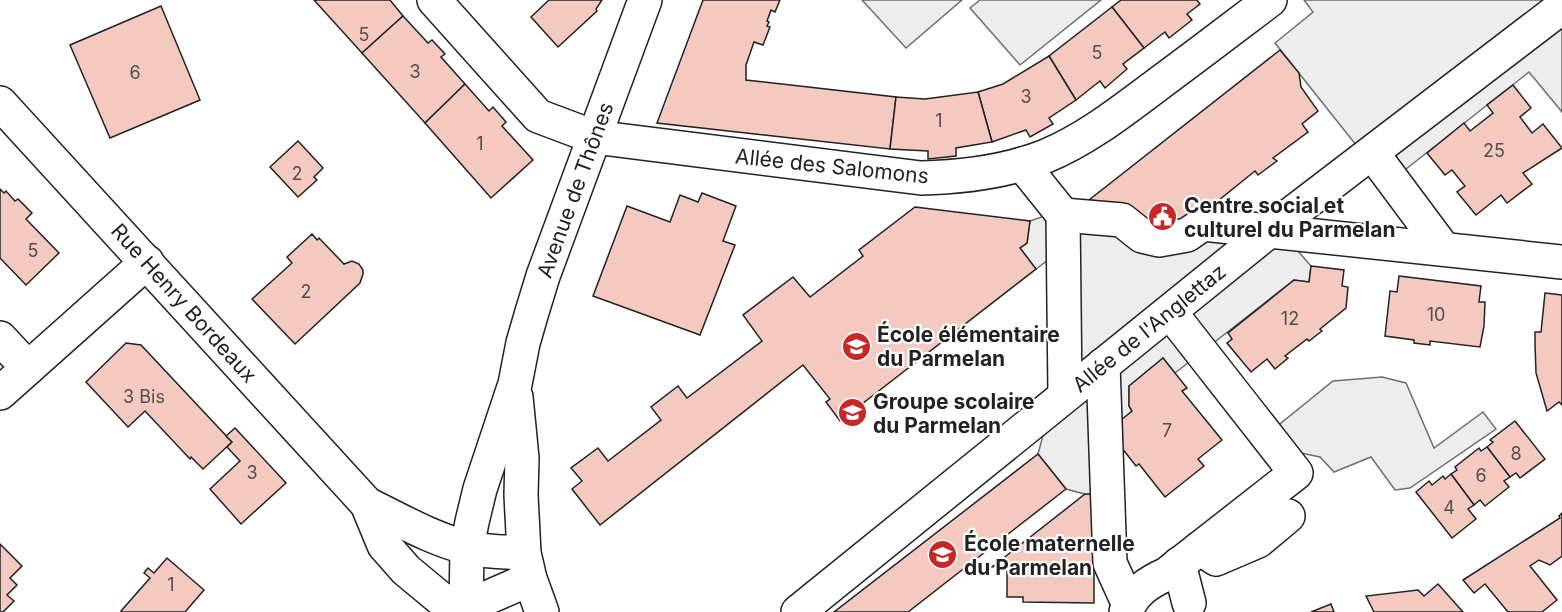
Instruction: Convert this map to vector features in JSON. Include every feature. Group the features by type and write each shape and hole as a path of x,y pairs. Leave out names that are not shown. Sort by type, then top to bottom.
{"street":[{"name":"Allée des Salomons","path":"434,0 538,116 594,137 921,178 968,176 1022,164 1046,156 1092,133 1270,0"},
{"name":"Avenue de Thônes","path":"515,384 523,343 543,276 645,0"},
{"name":"Allée de l'Anglettaz","path":"798,612 1269,231 1373,154 1562,7"},
{"name":"Rue Henry Bordeaux","path":"0,103 367,504 384,545 406,570 441,599 467,609"},
{"path":"1373,154 1443,248"},
{"path":"1022,164 1063,215 1065,395"},
{"path":"1063,215 1122,220 1142,236 1159,240 1187,235 1203,224 1562,262"},
{"path":"0,393 147,262"},
{"path":"1127,609 1145,585 1167,574 1296,473 1170,312"},
{"path":"0,338 28,368"},
{"path":"1103,365 1110,563 1127,609"},
{"path":"467,609 468,548 480,489 515,384"},
{"path":"515,384 522,458 521,495 527,566 542,612"},
{"name":"Rue Henry Bordeaux","path":"367,504 425,532 527,566"},
{"path":"1190,556 1216,559 1258,541 1288,516"},
{"path":"1189,603 1190,556"},
{"path":"467,609 527,566"}],"shaded area":[{"path":"862,0 962,0 906,48"},
{"path":"980,0 1101,0 1020,65 970,8"},
{"path":"1304,0 1562,0 1562,112 1529,72 1387,184 1275,43 1313,12"},
{"path":"1089,200 1270,219 1311,266 1309,282 1294,280 1175,373 1163,358 1129,386 1129,406 1132,411 1092,496 1066,489 1038,454 1055,391 1051,258 1036,269 1020,248 1027,243 1030,221"},
{"path":"1382,377 1406,383 1434,448 1483,412 1496,429 1410,488 1395,490 1371,457 1334,472 1320,457 1291,451 1275,428 1333,381"}],"building":[{"path":"314,0 390,0 403,16 362,53"},
{"path":"549,0 602,0 597,11 558,47 531,17"},
{"path":"703,0 780,0 775,12 771,10 767,21 769,22 767,26 770,27 763,45 754,42 746,65 746,80 896,97 890,149 657,123"},
{"path":"1121,0 1197,0 1200,4 1187,14 1192,20 1169,38 1165,32 1144,48 1112,7"},
{"path":"161,6 200,100 110,138 70,45"},
{"path":"1112,7 1144,48 1123,64 1127,69 1105,88 1100,81 1076,100 1049,56"},
{"path":"403,16 428,43 432,40 445,54 441,57 465,84 425,123 362,53"},
{"path":"1280,50 1299,73 1301,87 1318,111 1302,124 1308,132 1273,158 1277,161 1258,175 1255,171 1204,212 1155,229 1136,215 1131,206 1089,200"},
{"path":"1049,56 1076,100 1049,118 1053,124 1030,137 1026,130 992,142 978,92 1003,84"},
{"path":"465,84 489,111 493,107 506,122 502,126 533,160 491,198 425,123"},
{"path":"1513,85 1531,108 1520,117 1532,133 1543,124 1562,148 1523,173 1532,184 1507,203 1501,195 1476,215 1457,192 1465,186 1452,170 1445,175 1427,153 1464,123 1470,131 1493,113 1487,105"},
{"path":"978,92 992,142 956,148 956,156 928,159 928,151 890,149 896,97 925,99"},
{"path":"298,141 323,168 314,177 317,180 298,197 270,167"},
{"path":"0,189 4,193 6,191 15,201 18,199 32,213 26,219 59,253 26,285 0,258"},
{"path":"702,193 736,206 723,241 735,245 700,335 593,296 627,206 670,222 680,195 698,202"},
{"path":"915,207 1030,221 1027,243 1020,248 1036,269 840,421 826,402 830,399 803,365 600,525 572,489 582,481 571,468 598,448 608,461 661,420 651,407 678,386 687,398 762,341 743,315 793,277 810,297 863,256 859,250"},
{"path":"312,234 317,240 319,238 344,264 352,261 359,264 363,274 360,283 295,344 252,299 292,263 287,257"},
{"path":"1311,266 1344,270 1342,286 1348,287 1346,308 1320,329 1322,331 1285,356 1288,358 1275,369 1267,359 1251,372 1227,343 1232,339 1228,333 1294,280 1309,282"},
{"path":"1399,276 1481,286 1479,302 1485,302 1480,347 1430,341 1430,345 1385,336 1390,291 1397,292"},
{"path":"1545,293 1562,295 1562,405 1559,402 1547,411 1536,373 1535,344 1535,332 1541,332"},
{"path":"126,343 141,345 232,442 203,469 191,457 190,459 145,411 128,427 86,382"},
{"path":"1163,358 1187,388 1182,391 1222,440 1198,459 1204,466 1165,497 1139,464 1136,466 1121,447 1121,420 1132,411 1129,406 1129,386"},
{"path":"1515,421 1545,459 1520,478 1516,473 1510,477 1487,447 1493,442 1490,440"},
{"path":"235,428 286,483 241,524 210,489 240,461 227,447 232,442 226,436"},
{"path":"1487,447 1510,477 1504,481 1509,487 1485,506 1480,500 1474,505 1451,474 1457,470 1455,467 1479,448 1481,451"},
{"path":"1038,454 1066,489 908,612 834,612"},
{"path":"1451,474 1474,505 1468,509 1476,519 1452,538 1416,492 1429,481 1432,485 1443,476 1445,479"},
{"path":"1085,494 1090,494 1094,500 1094,603 1023,602 1023,597 1007,597 1007,565 992,567"},
{"path":"1562,513 1562,556 1550,565 1539,560 1530,566 1557,600 1542,612 1508,612 1485,584 1474,593 1463,580 1560,518"},
{"path":"0,544 22,566 10,578 17,585 7,595 14,601 3,612 0,612"},
{"path":"167,558 204,590 185,612 122,612 150,578 144,573 148,568 154,573"},
{"path":"1438,584 1463,612 1374,612 1366,596 1418,590 1424,596"},
{"path":"1331,604 1334,612 1311,612"}],"place":[{"name":"Centre social et culturel du Parmelan","path":"1163,217"},
{"name":"École élémentaire du Parmelan","path":"856,346"},
{"name":"Groupe scolaire du Parmelan","path":"852,413"},
{"name":"École maternelle du Parmelan","path":"943,555"}]}
